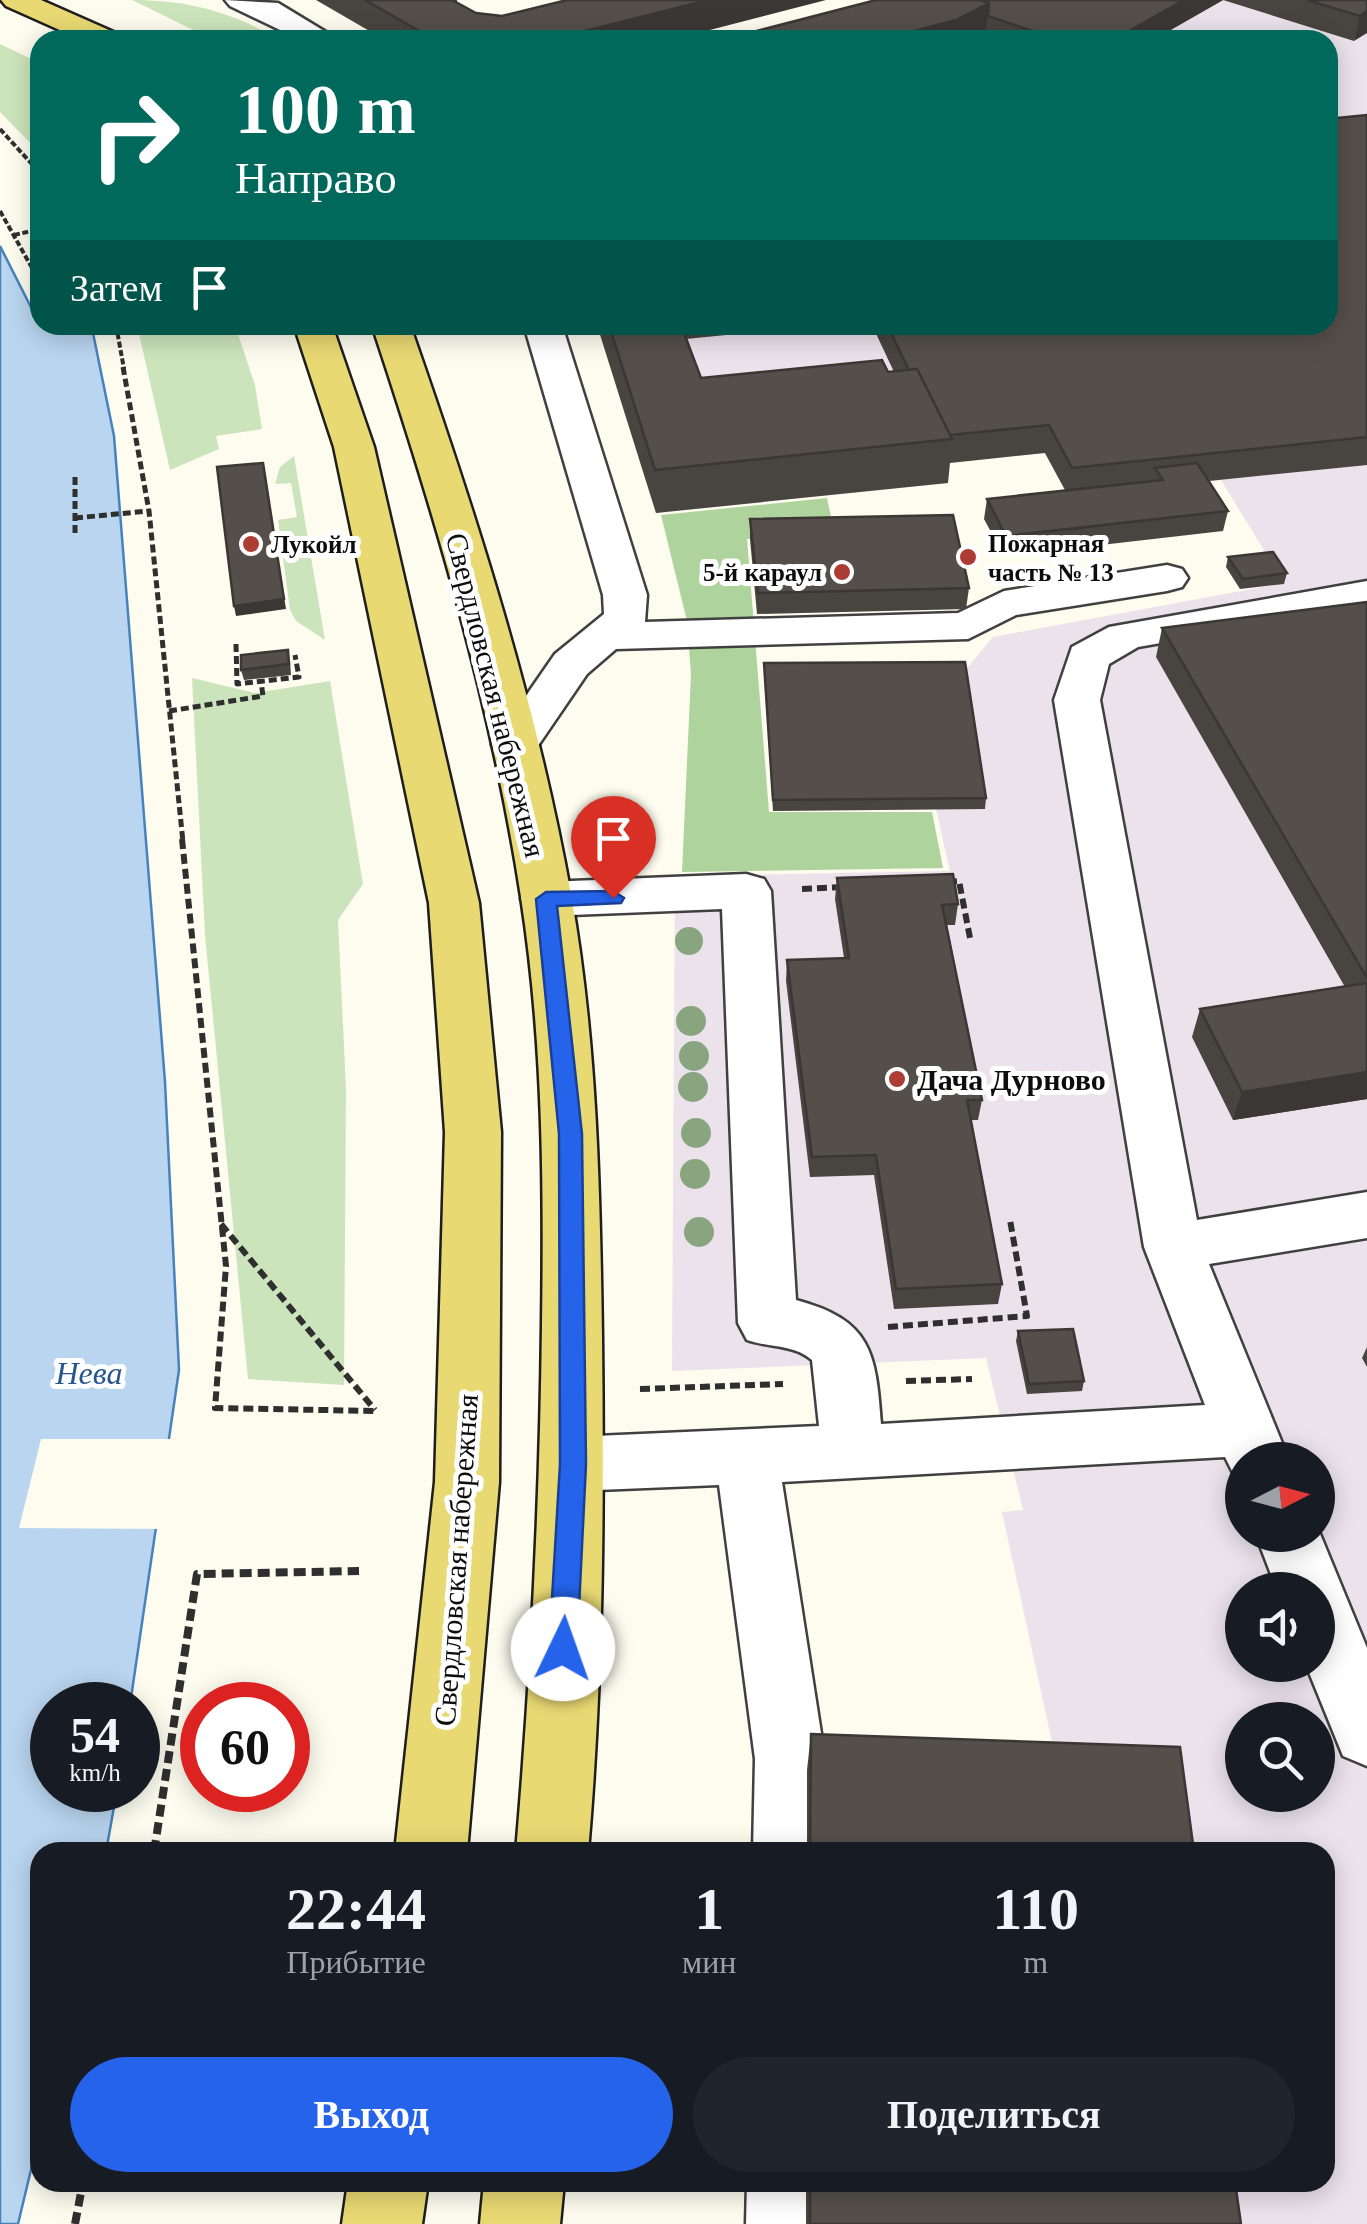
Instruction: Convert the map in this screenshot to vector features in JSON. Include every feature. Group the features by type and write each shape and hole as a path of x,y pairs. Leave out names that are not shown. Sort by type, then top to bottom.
{"main road":[{"path":"16,0 85,30"},
{"name":"Свердловская набережная","path":"316,335 354,447 454,903 473,1132 468,1482 432,1842"},
{"name":"Свердловская набережная","path":"394,335 423,417 515,745 546,899 570,1134 573,1464 553,1842"},
{"path":"382,2224 387,2192"},
{"path":"520,2224 523,2192"}],"lane":[{"path":"240,0 267,8 306,30"},
{"path":"515,745 571,664 626,618 625,595 546,335"},
{"path":"608,636 968,626 1004,604 1167,578"},
{"path":"1251,1442 1173,1247 1077,700 1088,657 1125,636 1367,594"},
{"path":"546,899 746,892 768,1323 804,1321 827,1331 839,1351 852,1452"},
{"path":"1173,1247 1367,1214"},
{"path":"573,1464 852,1452 1225,1445"},
{"path":"747,1456 790,1760 789,1842"},
{"path":"1335,1652 1367,1733"},
{"path":"786,2224 787,2192"}],"path":[{"path":"0,130 30,162"},
{"path":"0,211 30,264"},
{"path":"14,235 30,232"},
{"path":"118,335 149,511 221,1224 226,1266 216,1408 376,1411 328,1358 286,1298 221,1224"},
{"path":"74,477 75,537"},
{"path":"75,518 149,511"},
{"path":"236,644 238,684 299,677 296,656"},
{"path":"169,711 263,696 261,682"},
{"path":"940,882 959,881 970,938"},
{"path":"746,892 862,886"},
{"path":"827,1331 1028,1316 1010,1220"},
{"path":"156,1842 196,1574 359,1571"},
{"path":"75,2224 82,2192"}],"shaded area":[{"path":"939,0 1367,0 1367,2224 806,2224 806,2192 1335,2192 1335,1842 807,1842 807,1770 1060,1779 1002,1512 1023,1510 986,1358 672,1371 675,876 950,871 936,809 773,811 764,674 963,673 993,637 1284,583 1221,480 1068,496 1044,453 939,464 948,483 656,513 600,335 1338,335 1338,30 885,30"}],"green space":[{"path":"132,0 172,2 209,10 260,30 194,30"},
{"path":"0,44 30,58 30,143 0,112"},
{"path":"139,335 238,335 255,385 262,429 216,436 219,449 170,470"},
{"path":"294,456 325,640 296,621 290,610 278,520 297,517 291,483 275,484 280,467"},
{"path":"827,498 835,535 747,539 769,812 932,812 943,868 682,872 691,675 687,621 661,515"},
{"path":"192,678 255,693 330,681 363,884 338,920 346,1088 344,1385 248,1379 205,935"}],"water":[{"name":"Нева","path":"0,246 30,305 30,335 93,335 114,436 165,1082 179,1370 133,1682 30,1682 30,1812 113,1812 108,1842 30,1842 30,2174 18,2224 0,2224"}],"pier":[{"path":"41,1439 177,1439 164,1529 19,1528"}],"building":[{"path":"365,0 452,0 476,13 502,16 567,0 708,0 589,30 418,30"},
{"path":"876,0 989,3 956,20 918,30 760,30"},
{"path":"981,0 1184,0 1131,30 1029,30 988,16 989,3"},
{"path":"1307,0 1367,0 1367,11 1360,16"},
{"path":"1367,115 1367,437 1072,468 1049,425 950,435 917,369 909,370 892,335 1338,335 1338,118"},
{"path":"612,335 685,335 701,378 882,360 888,372 917,369 952,439 655,470"},
{"name":"Лукойл","path":"263,463 284,599 234,606 217,467"},
{"path":"1197,463 1228,511 1006,536 987,499 1163,480 1155,468"},
{"path":"953,515 969,588 758,593 750,519"},
{"path":"1273,552 1287,573 1243,579 1228,557"},
{"path":"1367,602 1367,978 1162,628"},
{"path":"288,650 289,664 241,670 241,655"},
{"path":"965,662 986,798 773,800 764,663"},
{"path":"953,874 958,904 942,905 982,1100 967,1100 1002,1284 896,1289 876,1155 812,1157 787,960 849,958 837,878"},
{"path":"1367,983 1367,1072 1242,1092 1200,1009"},
{"path":"1073,1329 1084,1381 1029,1384 1018,1331"},
{"path":"811,1734 1180,1747 1193,1842 810,1842"},
{"path":"810,2192 1236,2192 1241,2224 810,2224"}],"place":[{"name":"Лукойл","path":"251,544"},
{"name":"Пожарная часть № 13","path":"968,557"},
{"name":"5-й караул","path":"842,572"},
{"name":"Дача Дурново","path":"897,1079"}],"route":[{"path":"563,1649 573,1464 570,1134 546,899 613,898"}]}
